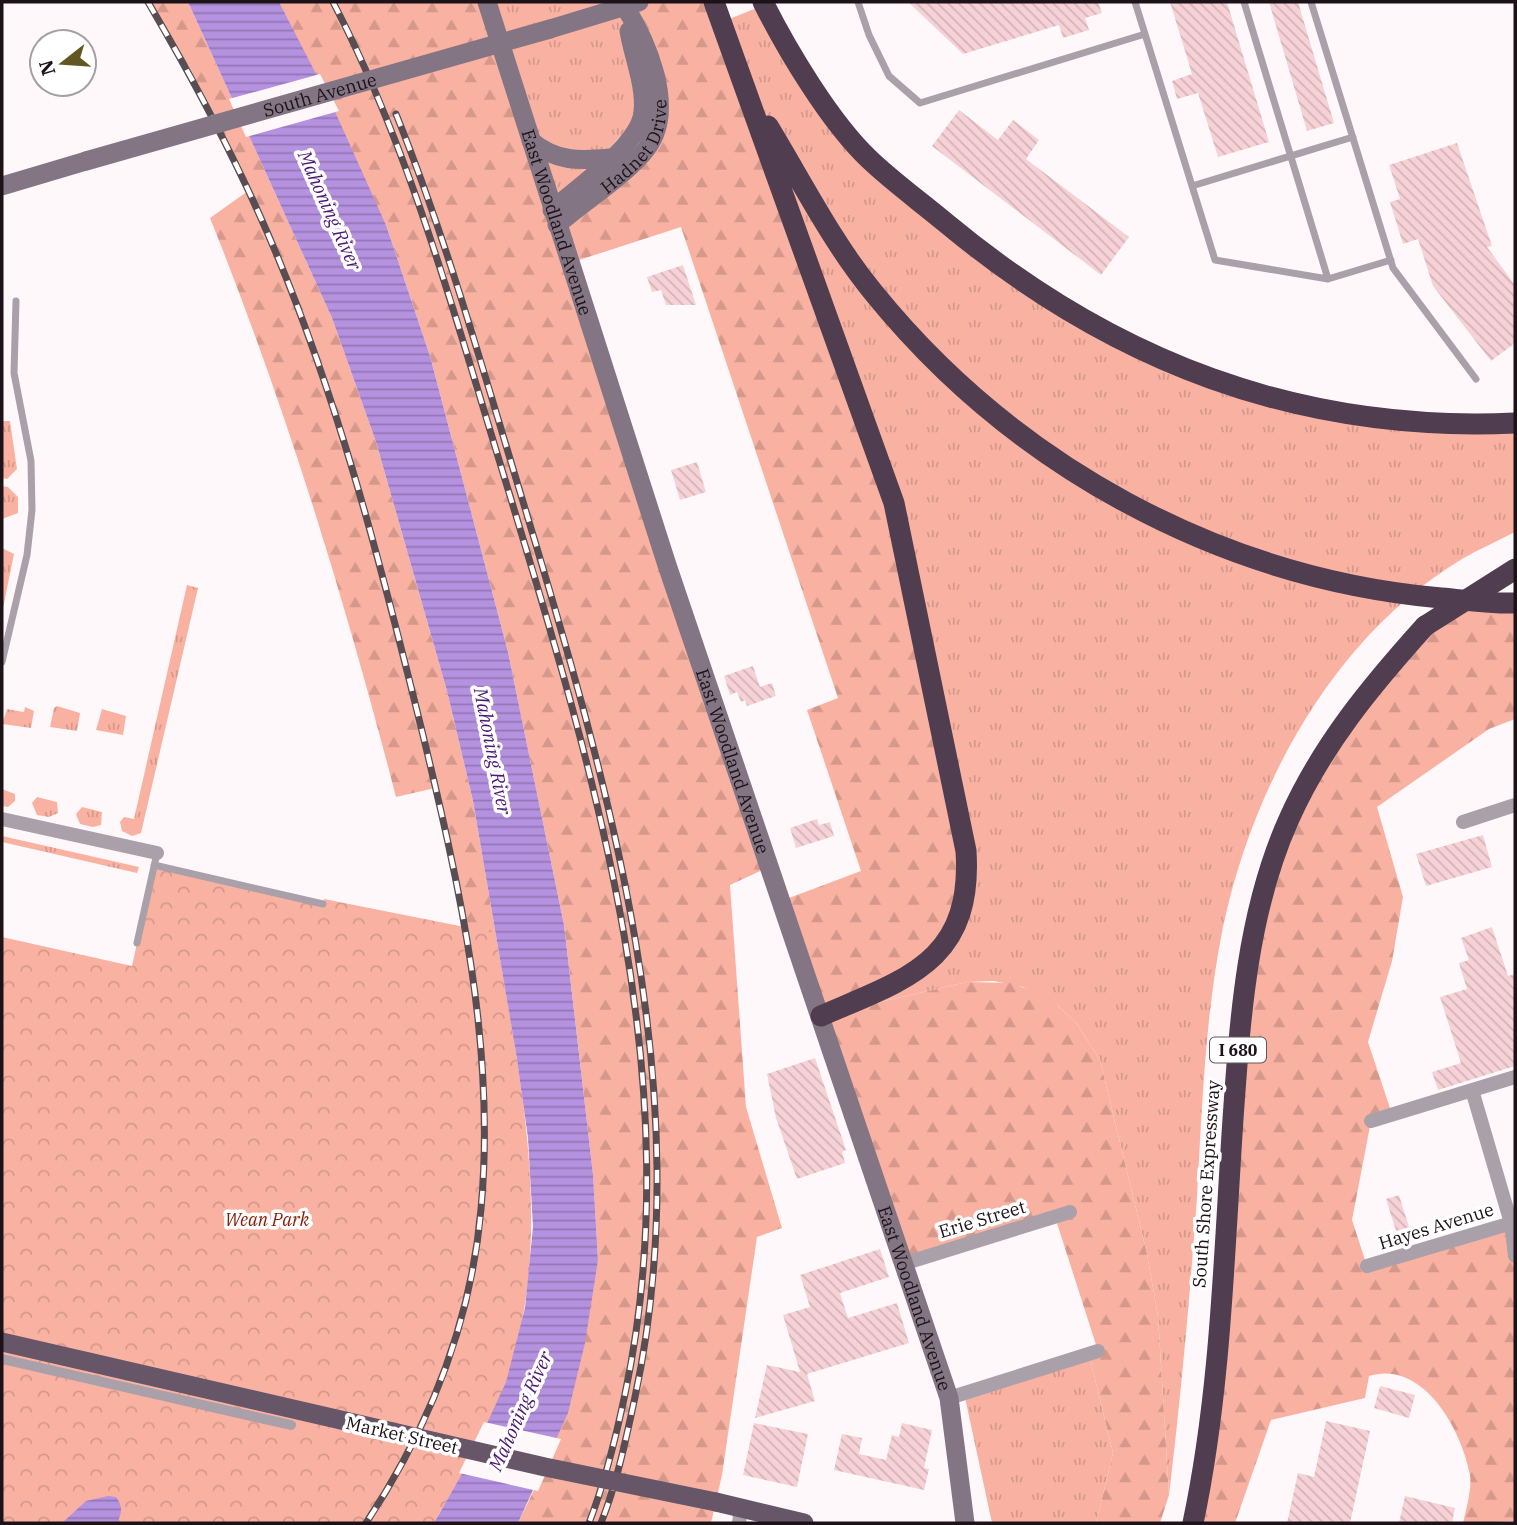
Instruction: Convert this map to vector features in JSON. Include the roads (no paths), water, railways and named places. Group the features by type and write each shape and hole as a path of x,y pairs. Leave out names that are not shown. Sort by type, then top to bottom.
{"highway":[{"path":"714,2 894,503 966,851 963,901 954,926 937,954 912,976 821,1016"},
{"path":"764,3 819,96 867,158 1023,285 1123,342 1189,371 1250,391 1330,411 1434,423 1515,423"},
{"path":"744,86 856,270 874,294 921,346 985,407 1071,470 1184,533 1277,567 1397,594 1515,603"},
{"name":"South Shore Expressway","path":"1193,1523 1202,1482 1216,1365 1244,1001 1259,910 1279,844 1313,769 1348,715 1425,626 1515,569"}],"main road":[{"name":"East Woodland Avenue","path":"487,2 667,565 906,1263 949,1398 965,1523"},
{"name":"South Avenue","path":"2,186 550,29 628,3"},
{"name":"Hadnet Drive","path":"555,218 636,132 643,112 628,3"},
{"name":"Hadnet Drive","path":"555,218 638,159 656,132 660,117 659,92 628,3"},
{"path":"531,141 544,152 562,159 580,161 611,158"},
{"name":"Market Street","path":"2,1342 545,1468 716,1502 740,1516 804,1523"}],"street":[{"path":"1463,822 1515,805"},
{"path":"2,819 156,859"},
{"path":"1371,1121 1515,1077"},
{"path":"1472,1090 1513,1222 1515,1256"},
{"name":"Erie Street","path":"906,1263 1070,1212"},
{"name":"Hayes Avenue","path":"1367,1266 1513,1222"},
{"path":"949,1398 1098,1351"},
{"path":"2,1360 290,1425"}],"lane":[{"path":"858,2 869,35 889,76 920,103 1145,34"},
{"path":"1135,2 1215,260 1328,279 1391,260"},
{"path":"1244,2 1328,279"},
{"path":"1311,2 1393,268 1476,379"},
{"path":"1192,186 1353,137"},
{"path":"2,662 27,555 32,510 31,461 14,373 16,301"},
{"path":"137,943 156,859 323,904"}],"water":[{"name":"Mahoning River","path":"188,2 279,2 332,105 386,225 430,356 508,652 564,925 593,1174 598,1260 585,1343 568,1413 518,1523 434,1523 471,1458 506,1382 525,1308 533,1227 528,1138 473,801 447,691 376,442 332,318"},
{"path":"116,1497 120,1503 121,1513 117,1523 62,1523 86,1501"}],"railway":[{"path":"148,2 207,108 260,216 286,278 332,406 353,470 422,731 449,849 471,968 483,1088 484,1148 476,1252 457,1334 443,1374 409,1450 366,1523"},
{"path":"333,2 360,57 407,171 446,287 567,690 597,806 622,922 639,1039 647,1157 643,1276 622,1410 605,1476 589,1523"},
{"path":"396,114 463,303 554,605 613,828 635,941 651,1054 657,1168 652,1283 625,1445 601,1523"}],"park label":[{"name":"Wean Park","path":"267,1219"}]}
